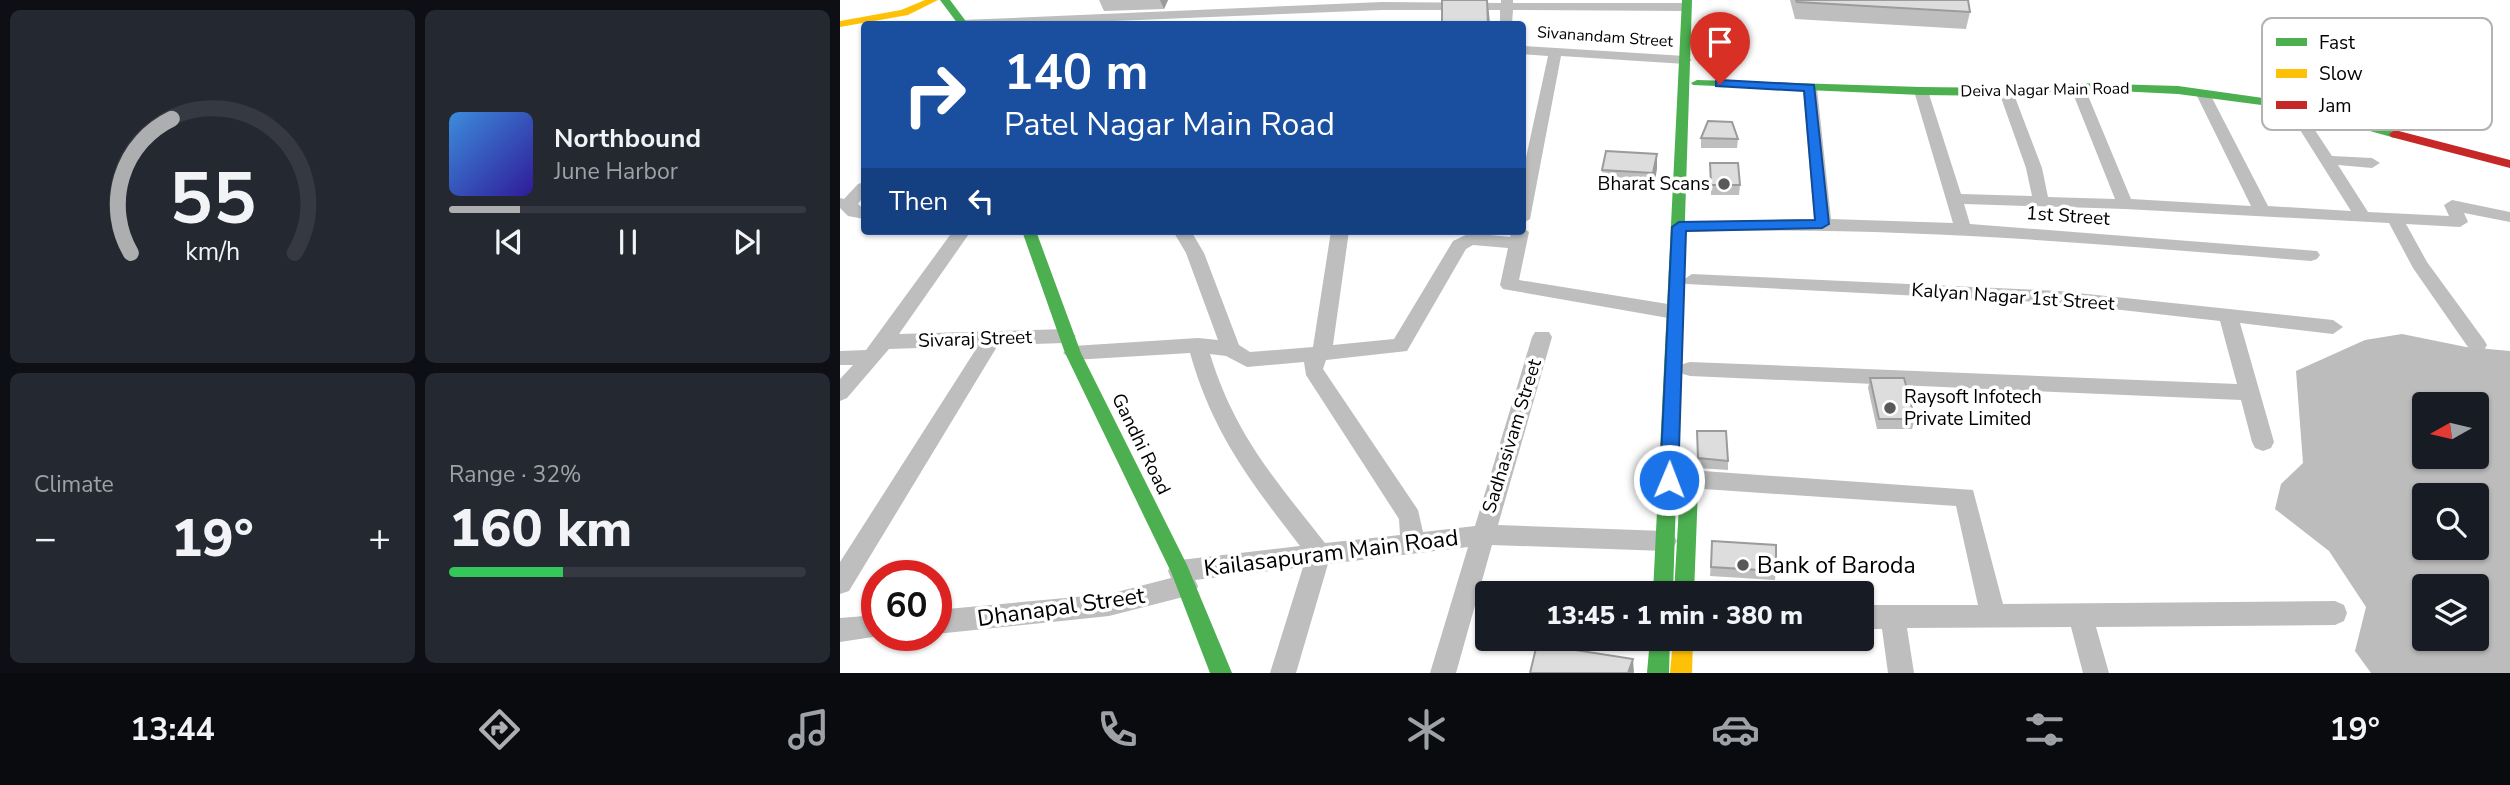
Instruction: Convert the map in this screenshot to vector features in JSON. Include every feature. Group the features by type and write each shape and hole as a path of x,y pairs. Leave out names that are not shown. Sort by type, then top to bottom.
{"main road":[{"path":"840,24 904,13 933,0"},
{"path":"945,0 961,21"},
{"path":"1689,3 1685,60 1686,226 1692,287"},
{"path":"1663,581 1674,312 1686,226 1698,83 1689,3"},
{"name":"Deiva Nagar Main Road","path":"1698,83 2006,92 2077,86 2203,94 2262,102"},
{"name":"Deiva Nagar Main Road","path":"2382,130 2510,164"},
{"name":"Gandhi Road","path":"1030,235 1069,345 1183,579 1214,666"},
{"path":"1685,581 1689,456"},
{"path":"1658,673 1659,651"},
{"path":"1681,673 1682,651"}],"street":[{"path":"1506,2 1506,21"},
{"path":"1116,21 1259,5 1689,3"},
{"path":"1377,21 1382,6"},
{"name":"Sivanandam Street","path":"1526,50 1685,60"},
{"path":"1526,199 1555,53"},
{"path":"2077,86 2125,204"},
{"path":"1810,88 1822,224"},
{"path":"1921,91 1963,227"},
{"path":"2006,92 2034,169 2041,201"},
{"path":"2203,94 2262,211"},
{"path":"2307,130 2363,217"},
{"path":"2326,160 2372,163"},
{"path":"849,209 861,191"},
{"path":"1954,199 2125,204 2460,222 2452,205 2510,217"},
{"path":"2395,219 2419,264 2477,345"},
{"name":"1st Street","path":"1686,226 1822,224 1963,227 2311,255"},
{"path":"840,393 878,350 953,235"},
{"path":"1184,235 1195,253 1231,349"},
{"path":"1195,253 1196,235"},
{"path":"1339,235 1313,370 1410,517 1412,542"},
{"path":"1519,237 1509,285 1674,312"},
{"name":"Sivaraj Street","path":"840,358 878,350 992,339 1069,345 1198,345 1231,349 1247,360 1400,346 1459,245 1470,239 1519,237"},
{"name":"Kalyan Nagar 1st Street","path":"1692,287 2059,297 2333,327"},
{"path":"2228,316 2263,442"},
{"name":"Sadhasivam Street","path":"1443,673 1542,337"},
{"path":"840,583 992,339"},
{"path":"1198,345 1212,393 1246,459 1319,553 1283,673"},
{"path":"1690,368 2247,392"},
{"path":"1689,479 1965,497 1993,616"},
{"name":"Kailasapuram Main Road","path":"1183,579 1319,553 1482,535 1665,541"},
{"name":"Dhanapal Street","path":"952,620 1110,605 1183,579"},
{"path":"1874,617 2335,613"},
{"path":"2080,615 2096,673"},
{"path":"1893,617 1901,673"},
{"path":"840,630 861,628"}],"shaded area":[{"path":"2402,334 2466,347 2510,351 2510,673 2371,673 2355,651 2366,607 2329,551 2275,509 2281,484 2303,463 2296,371 2365,340"}],"building":[{"path":"1442,0 1487,0 1488,21 1442,21"},
{"path":"1796,0 1968,0 1970,12 1797,2"},
{"path":"1708,121 1732,122 1738,139 1701,138"},
{"path":"1606,151 1657,154 1653,173 1602,170"},
{"path":"1710,163 1738,163 1740,185 1711,185"},
{"name":"Raysoft Infotech Private Limited","path":"1870,378 1904,378 1915,419 1879,419"},
{"path":"1697,431 1726,431 1728,461 1698,458"},
{"name":"Bank of Baroda","path":"1712,541 1776,545 1776,571 1711,567"},
{"path":"1535,651 1582,651 1633,659 1628,673 1530,673"}],"traffic: fast":[{"path":"945,0 961,21"},
{"path":"1663,581 1687,0"},
{"path":"1697,83 2006,92 2077,86 2178,90 2262,102"},
{"path":"2380,130 2395,134"},
{"path":"1030,235 1073,353 1180,571 1221,673"},
{"path":"1685,581 1689,489"},
{"path":"1658,673 1659,651"}],"traffic: slow":[{"path":"840,24 904,13 933,0"},
{"path":"1681,673 1682,651"}],"traffic: jam":[{"path":"2395,134 2510,164"}],"place":[{"name":"Bharat Scans","path":"1724,184"},
{"name":"Raysoft Infotech Private Limited","path":"1890,408"},
{"name":"Bank of Baroda","path":"1743,565"}],"route":[{"path":"1669,480 1670,390 1679,227 1822,224 1810,88 1720,84"}]}
